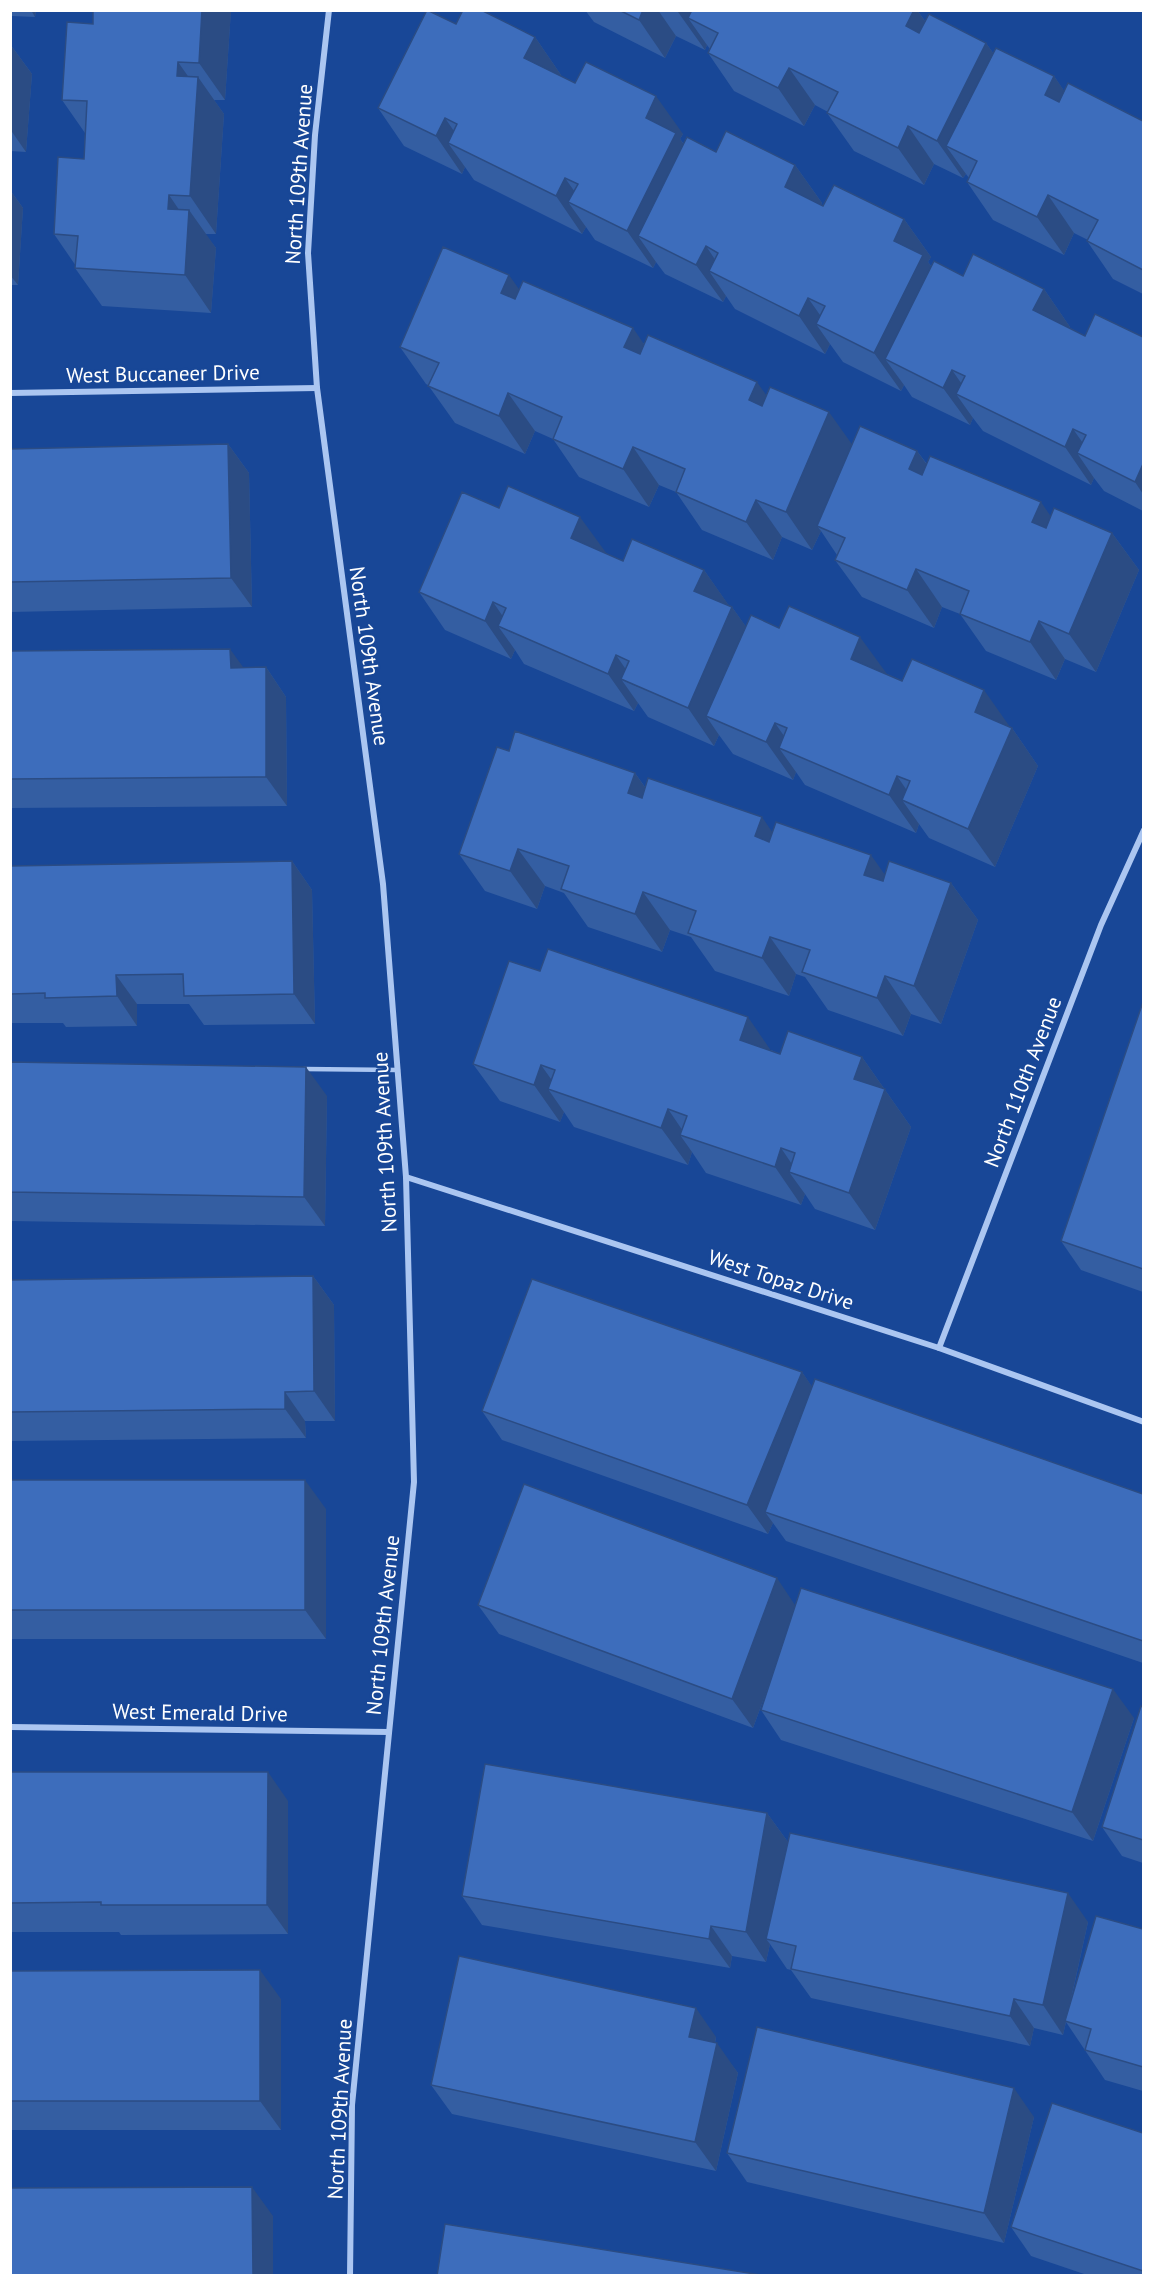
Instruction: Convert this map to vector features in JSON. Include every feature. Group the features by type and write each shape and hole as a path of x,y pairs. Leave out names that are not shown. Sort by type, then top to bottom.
{"street":[{"name":"North 109th Avenue","path":"329,10 315,135 308,253 317,388 383,884 406,1177 414,1482 352,2104 350,2276"},
{"name":"West Buccaneer Drive","path":"10,393 317,388"},
{"name":"North 110th Avenue","path":"939,1348 1101,925 1143,830"},
{"name":"West Topaz Drive","path":"406,1177 939,1348 1143,1422"},
{"name":"West Emerald Drive","path":"10,1727 389,1732"}],"lane":[{"path":"292,1069 398,1070"}],"building":[{"path":"93,10 202,10 199,63 178,62 177,76 198,77 190,196 169,195 168,209 189,210 185,275 75,268 78,236 54,234 58,157 84,159 87,101 62,100 67,22 93,24"},
{"path":"427,10 456,24 463,10 481,10 535,37 524,58 575,83 586,62 656,96 646,118 676,133 627,231 568,202 578,184 565,178 556,196 448,143 457,124 445,118 436,136 378,108"},
{"path":"619,10 643,10 639,20"},
{"path":"692,10 914,10 906,26 919,33 929,14 986,43 937,141 908,126 898,148 827,113 838,92 789,68 778,88 708,53 718,33 688,18"},
{"path":"996,48 1054,76 1045,95 1059,102 1068,83 1143,121 1143,270 1087,241 1098,220 1048,195 1037,217 967,182 977,161 946,146"},
{"path":"726,131 795,165 785,187 823,206 834,185 904,219 894,241 923,255 874,353 816,324 825,306 808,298 799,316 709,271 718,253 706,246 696,265 638,236 687,137 716,152"},
{"path":"443,247 509,275 501,293 515,299 523,281 633,328 624,347 640,354 648,335 757,382 749,400 762,406 770,387 829,412 786,512 756,500 746,522 676,492 685,469 633,447 623,469 553,439 562,417 508,393 499,416 428,386 439,363 400,347"},
{"path":"973,254 1044,289 1033,310 1085,336 1095,314 1143,337 1143,464 1135,482 1077,453 1086,435 1073,429 1065,447 956,394 965,376 952,370 943,388 885,359 934,261 963,276"},
{"path":"860,426 917,451 909,469 922,475 930,456 1041,502 1032,522 1046,528 1054,508 1112,533 1069,634 1039,621 1030,642 960,614 969,591 916,569 907,590 835,560 845,538 817,526"},
{"path":"228,444 231,578 10,582 10,449"},
{"path":"508,486 580,517 571,538 623,561 632,539 704,570 694,591 732,607 688,708 621,679 629,661 616,655 608,674 498,626 506,608 493,602 485,621 419,592 462,492 499,508"},
{"path":"789,606 860,637 851,659 902,681 912,659 984,690 975,712 1012,728 968,829 902,800 910,781 897,776 889,795 779,748 787,728 775,723 766,742 706,716 751,615 779,628"},
{"path":"230,649 231,668 266,667 266,777 10,779 10,651"},
{"path":"515,731 635,773 628,793 642,798 648,778 762,817 755,836 769,842 776,822 871,855 864,875 883,881 889,861 951,883 914,986 885,976 877,998 802,972 810,950 770,937 762,958 688,933 696,911 643,892 635,914 561,889 569,866 518,849 510,871 459,854 497,747 509,751"},
{"path":"292,861 294,994 184,996 183,974 116,975 117,996 45,998 45,993 10,994 10,866"},
{"path":"548,949 748,1017 740,1040 780,1054 788,1031 862,1057 854,1079 885,1089 849,1193 789,1172 795,1153 781,1148 775,1167 680,1135 687,1116 668,1109 661,1128 548,1089 555,1070 541,1065 534,1085 473,1064 509,961 540,971"},
{"path":"1143,1002 1143,1269 1061,1241"},
{"path":"10,1062 306,1067 304,1197 10,1192"},
{"path":"313,1276 314,1391 285,1392 285,1409 10,1412 10,1280"},
{"path":"532,1279 802,1372 747,1505 482,1411"},
{"path":"815,1379 1143,1494 1143,1641 765,1512"},
{"path":"10,1480 305,1480 305,1610 10,1610"},
{"path":"524,1484 777,1578 732,1699 478,1605"},
{"path":"801,1588 1113,1689 1072,1812 761,1710"},
{"path":"1141,1706 1143,1707 1143,1840 1102,1827"},
{"path":"485,1764 767,1813 746,1932 711,1926 709,1939 462,1896"},
{"path":"10,1772 268,1772 267,1905 10,1903"},
{"path":"790,1833 1068,1893 1043,2005 1014,1999 1010,2016 791,1969 796,1946 766,1939"},
{"path":"1096,1916 1143,1929 1143,2067 1085,2050 1091,2029 1065,2021"},
{"path":"459,1956 696,2008 689,2037 717,2043 695,2142 431,2085"},
{"path":"260,1970 260,2101 10,2101 10,1971"},
{"path":"757,2027 1014,2088 984,2213 727,2153"},
{"path":"1052,2103 1143,2133 1143,2271 1011,2227"},
{"path":"252,2187 253,2276 10,2276 10,2188"},
{"path":"445,2224 767,2276 437,2276"}]}
